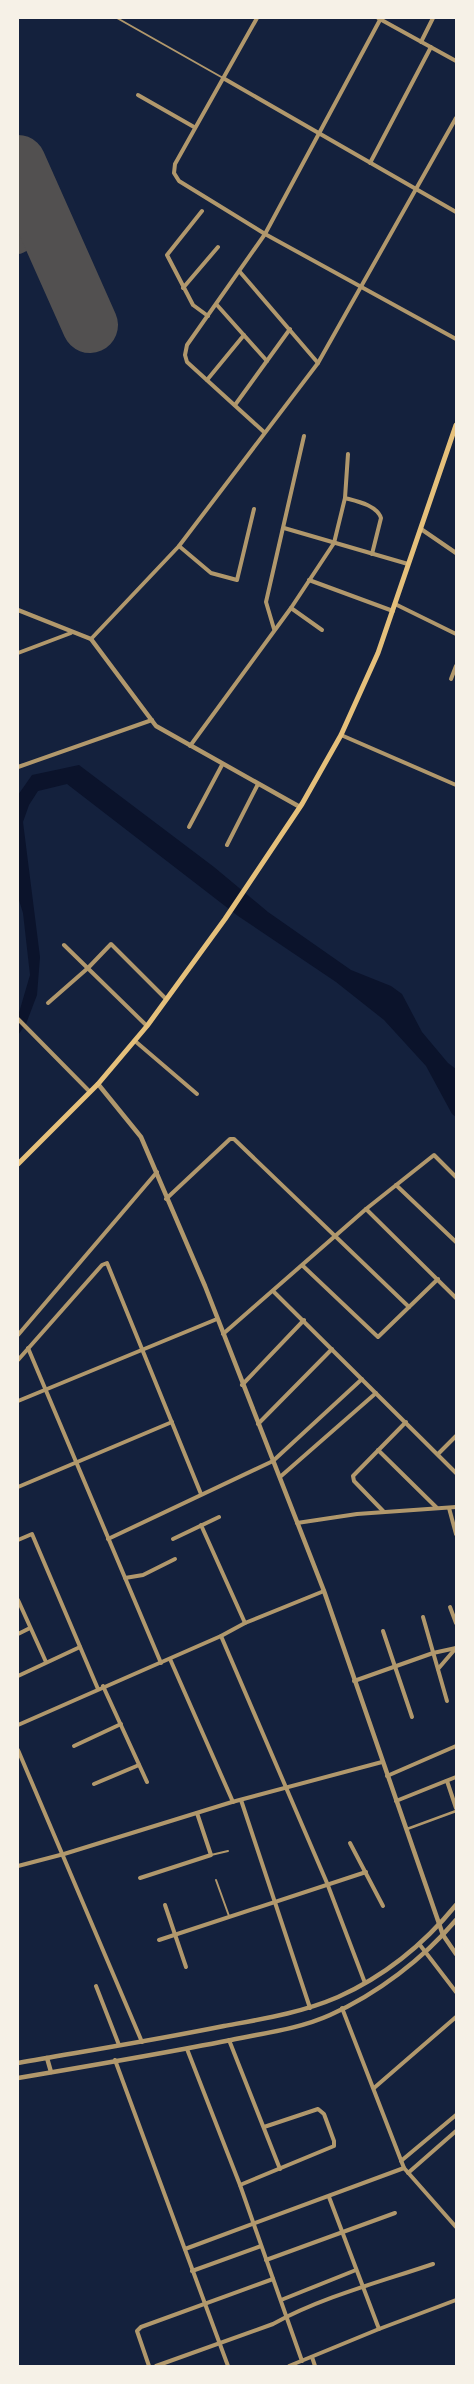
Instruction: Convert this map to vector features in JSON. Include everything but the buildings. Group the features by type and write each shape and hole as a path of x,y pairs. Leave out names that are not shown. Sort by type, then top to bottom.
{"main road":[{"path":"18,1164 98,1084 147,1026 226,918 300,807 341,735 378,653 456,425"}],"street":[{"path":"257,18 194,128 175,164 174,173 179,181 265,234 456,339"},
{"path":"264,432 187,362 185,355 188,345 265,234 380,18 456,61"},
{"path":"421,42 433,18"},
{"path":"370,163 431,47"},
{"path":"223,78 456,212"},
{"path":"138,95 194,128"},
{"path":"91,639 179,546 318,362 456,118"},
{"path":"202,211 167,255 193,305 208,316"},
{"path":"183,288 218,247"},
{"path":"240,272 318,362"},
{"path":"217,305 268,360"},
{"path":"235,405 290,329"},
{"path":"208,380 244,334"},
{"path":"274,629 266,602 304,436"},
{"path":"190,746 291,608 334,543 345,498 348,454"},
{"path":"345,498 372,508 379,513 380,518 372,554"},
{"path":"179,546 210,573 237,580 254,509"},
{"path":"284,528 408,564"},
{"path":"421,529 456,553"},
{"path":"309,580 393,611"},
{"path":"395,604 456,634"},
{"path":"291,608 322,630"},
{"path":"18,610 91,639 156,726 222,765 300,807"},
{"path":"18,653 71,632"},
{"path":"451,679 456,666"},
{"path":"18,767 152,720"},
{"path":"341,735 456,785"},
{"path":"189,827 222,765"},
{"path":"227,845 258,784"},
{"path":"48,1003 88,968 111,944 166,999"},
{"path":"64,945 147,1026"},
{"path":"18,1019 90,1092"},
{"path":"135,1040 197,1094"},
{"path":"98,1084 141,1137 157,1172 166,1199 217,1319 324,1591 443,1935 456,1954"},
{"path":"166,1199 230,1139 234,1139 409,1307"},
{"path":"223,1334 274,1292 366,1209 434,1154 456,1177"},
{"path":"18,1335 157,1172"},
{"path":"396,1185 456,1242"},
{"path":"366,1209 456,1298"},
{"path":"18,1360 102,1265 107,1263 201,1494"},
{"path":"303,1266 378,1337 438,1279"},
{"path":"274,1292 456,1473"},
{"path":"18,1401 217,1319"},
{"path":"242,1385 304,1320"},
{"path":"28,1348 161,1663"},
{"path":"258,1424 332,1349"},
{"path":"108,1539 273,1461 362,1379"},
{"path":"280,1477 376,1393"},
{"path":"18,1486 172,1422"},
{"path":"384,1512 353,1479 353,1476 406,1422"},
{"path":"438,1454 456,1436"},
{"path":"378,1450 437,1509"},
{"path":"297,1523 384,1512 456,1507"},
{"path":"449,1508 456,1534"},
{"path":"173,1539 219,1517"},
{"path":"202,1525 245,1623"},
{"path":"18,1540 32,1534 98,1689"},
{"path":"125,1578 143,1575 175,1559"},
{"path":"18,1725 103,1686 170,1659 245,1623 324,1591"},
{"path":"18,1600 46,1662"},
{"path":"450,1607 456,1624"},
{"path":"422,1617 447,1702"},
{"path":"18,1634 30,1628"},
{"path":"383,1631 412,1717"},
{"path":"221,1636 327,1884 365,1983"},
{"path":"18,1676 80,1647"},
{"path":"354,1681 433,1653 456,1648"},
{"path":"438,1669 456,1648"},
{"path":"170,1659 233,1802"},
{"path":"103,1686 147,1782"},
{"path":"74,1746 120,1724"},
{"path":"387,1776 456,1746"},
{"path":"18,1750 64,1854 142,2042"},
{"path":"18,1866 64,1854 233,1802 382,1762"},
{"path":"94,1784 139,1765"},
{"path":"396,1801 456,1777"},
{"path":"405,1829 456,1810 447,1780"},
{"path":"241,1800 310,2008"},
{"path":"140,1878 211,1854 197,1813"},
{"path":"350,1843 383,1906"},
{"path":"159,1940 366,1872"},
{"path":"165,1905 186,1967"},
{"path":"18,2063 142,2042 310,2008 365,1983 420,1945 440,1926 456,1905"},
{"path":"18,2078 295,2028 342,2008 374,1991 425,1953 456,1920"},
{"path":"420,1945 456,1992"},
{"path":"96,1986 119,2045"},
{"path":"342,2008 404,2168 456,2227"},
{"path":"374,2088 456,2017"},
{"path":"229,2040 280,2169"},
{"path":"187,2049 240,2185 302,2360"},
{"path":"47,2058 51,2072"},
{"path":"115,2060 228,2366"},
{"path":"240,2185 331,2149 334,2141 324,2114 318,2109 264,2127"},
{"path":"401,2161 456,2115"},
{"path":"408,2173 456,2131"},
{"path":"185,2249 404,2168"},
{"path":"329,2197 379,2329"},
{"path":"266,2260 395,2213"},
{"path":"192,2271 261,2246"},
{"path":"156,2366 273,2324 287,2316 363,2288 433,2264"},
{"path":"281,2300 356,2270"},
{"path":"149,2366 137,2331 141,2327 273,2279"},
{"path":"289,2366 456,2300"},
{"path":"312,2357 315,2366"}],"lane":[{"path":"117,18 223,78"},
{"path":"211,1854 228,1851"},
{"path":"216,1880 229,1916"}],"water":[{"path":"79,765 214,867 268,912 351,970 391,986 402,994 422,1032 448,1063 456,1069 456,1117 452,1114 426,1066 384,1020 336,982 238,916 67,784 38,791 29,805 23,822 40,957 37,995 26,1024 18,1035 18,1016 30,975 23,913 18,897 18,795 32,775"}],"taxiway":[{"path":"18,243 47,228"}],"runway":[{"path":"18,163 90,325"}]}
